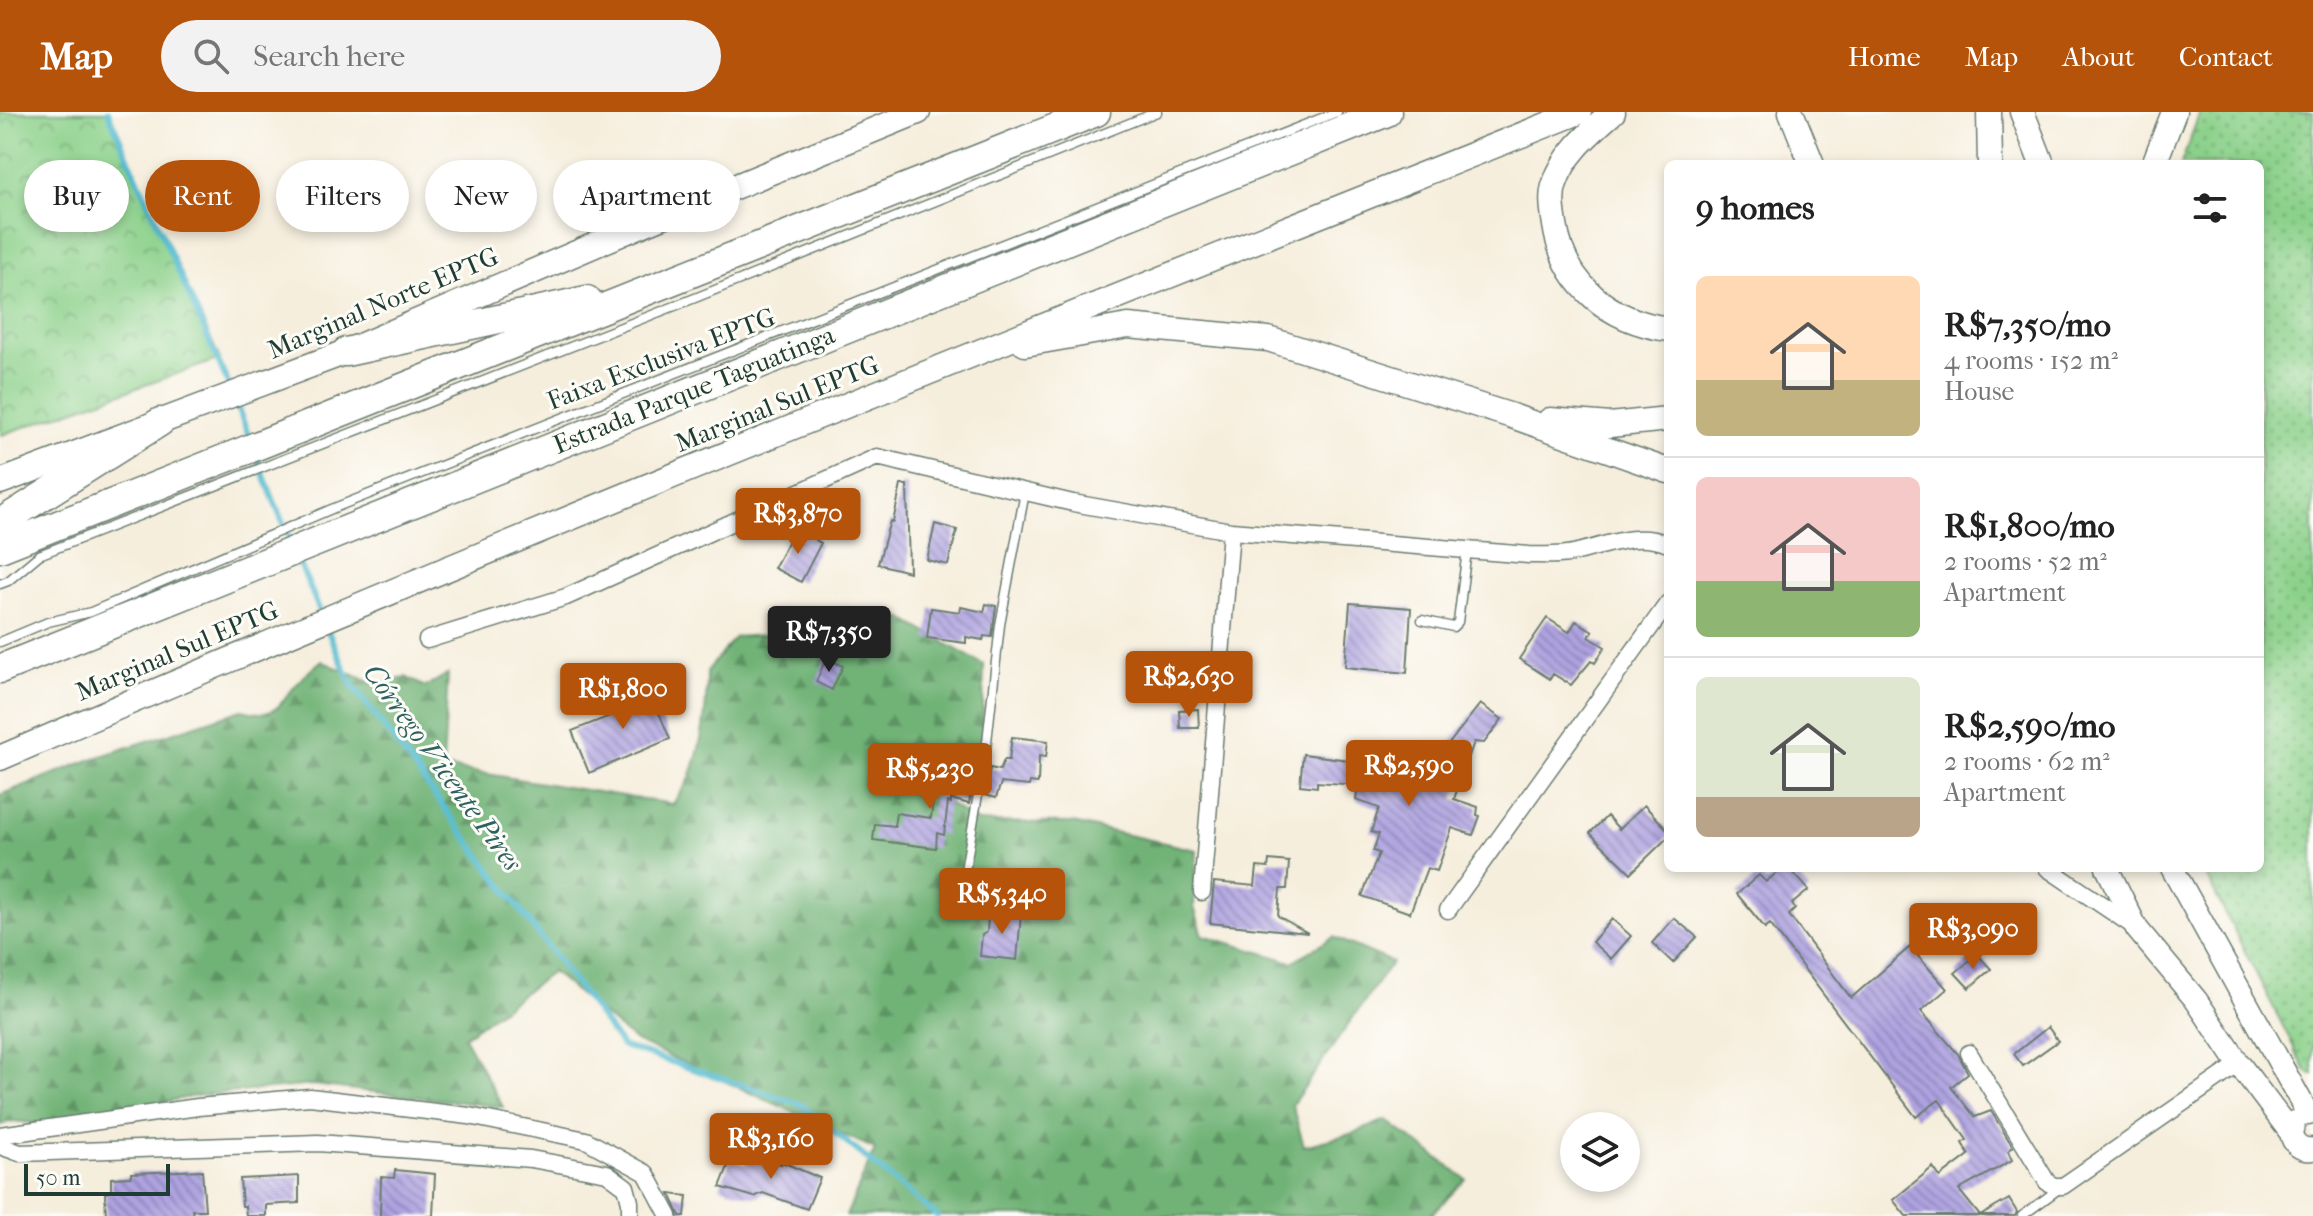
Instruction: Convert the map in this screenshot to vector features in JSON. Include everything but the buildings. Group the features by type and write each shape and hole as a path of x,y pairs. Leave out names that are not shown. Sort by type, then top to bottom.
{"highway":[{"path":"0,548 225,470 670,283 1096,112"},
{"name":"Estrada Parque Taguatinga","path":"0,669 261,551 1387,112"},
{"path":"346,352 670,283"},
{"path":"0,523 160,422"}],"main road":[{"name":"Marginal Norte EPTG","path":"0,482 346,352 646,223 918,112"},
{"name":"Marginal Sul EPTG","path":"0,758 296,630 980,351 1579,112"},
{"path":"1613,112 1565,162 1554,184 1552,202 1556,232 1564,260 1580,286 1608,310 1645,326 1664,328"},
{"path":"1791,112 1810,160"},
{"path":"1989,112 1990,160"},
{"path":"2022,112 2040,160"},
{"path":"2156,160 2174,112"},
{"path":"980,351 1128,326 1268,339 1512,416 1664,470"},
{"path":"1512,416 1610,425 1664,419"},
{"path":"2109,872 2137,929 2196,1000 2239,1064 2305,1149"},
{"path":"2174,872 2236,987 2311,1115 2295,1120 2305,1149"}],"street":[{"path":"427,640 566,597 877,457 1025,491 1231,531 1541,555 1566,554 1627,538 1664,543"},
{"path":"1202,892 1231,531"},
{"path":"1448,910 1664,609"},
{"path":"2053,872 2137,929"},
{"path":"1969,1053 2047,1182 2054,1186 2063,1186 2239,1064"},
{"path":"0,1135 198,1107 310,1097 469,1116 586,1140 646,1173 669,1216"},
{"path":"0,1146 20,1153 318,1143 531,1159 607,1173 626,1187 630,1216"}],"lane":[{"name":"Faixa Exclusiva EPTG","path":"297,440 680,304 1157,112"},
{"name":"Faixa Exclusiva EPTG","path":"336,521 1337,112"},
{"path":"0,584 39,555 225,470"},
{"path":"961,894 987,742 1000,625 1025,491"},
{"path":"1422,620 1453,627 1458,622 1467,550"},
{"path":"0,642 48,622 91,612 261,551"},
{"path":"2022,1216 2063,1186"}],"green space":[{"path":"0,112 108,112 145,194 145,232 162,232 220,359 1,435"},
{"path":"2200,112 2313,112 2313,1075 2306,1071 2204,872 2264,872 2264,160 2182,160"},
{"path":"891,612 984,665 982,751 962,763 946,802 978,822 1073,823 1197,850 1194,907 1203,935 1292,962 1334,937 1392,962 1292,1105 1304,1146 1354,1133 1386,1120 1466,1179 1430,1216 846,1216 875,1149 635,1041 552,972 464,1037 503,1107 313,1085 195,1096 49,1125 12,1121 0,1125 0,795 92,759 242,710 270,712 321,661 378,685 406,677 425,687 448,674 443,767 673,804 688,781 698,752 705,711 707,671 735,637 790,633 866,640"}],"water":[{"path":"798,1138 825,1147 819,1162 793,1152"}],"waterway":[{"name":"Córrego Vicente Pires","path":"108,112 231,390"},
{"name":"Córrego Vicente Pires","path":"235,401 250,439"},
{"name":"Córrego Vicente Pires","path":"255,453 291,543"},
{"name":"Córrego Vicente Pires","path":"297,557 322,616"},
{"name":"Córrego Vicente Pires","path":"326,627 351,683 622,1046 800,1104 937,1216"}]}
